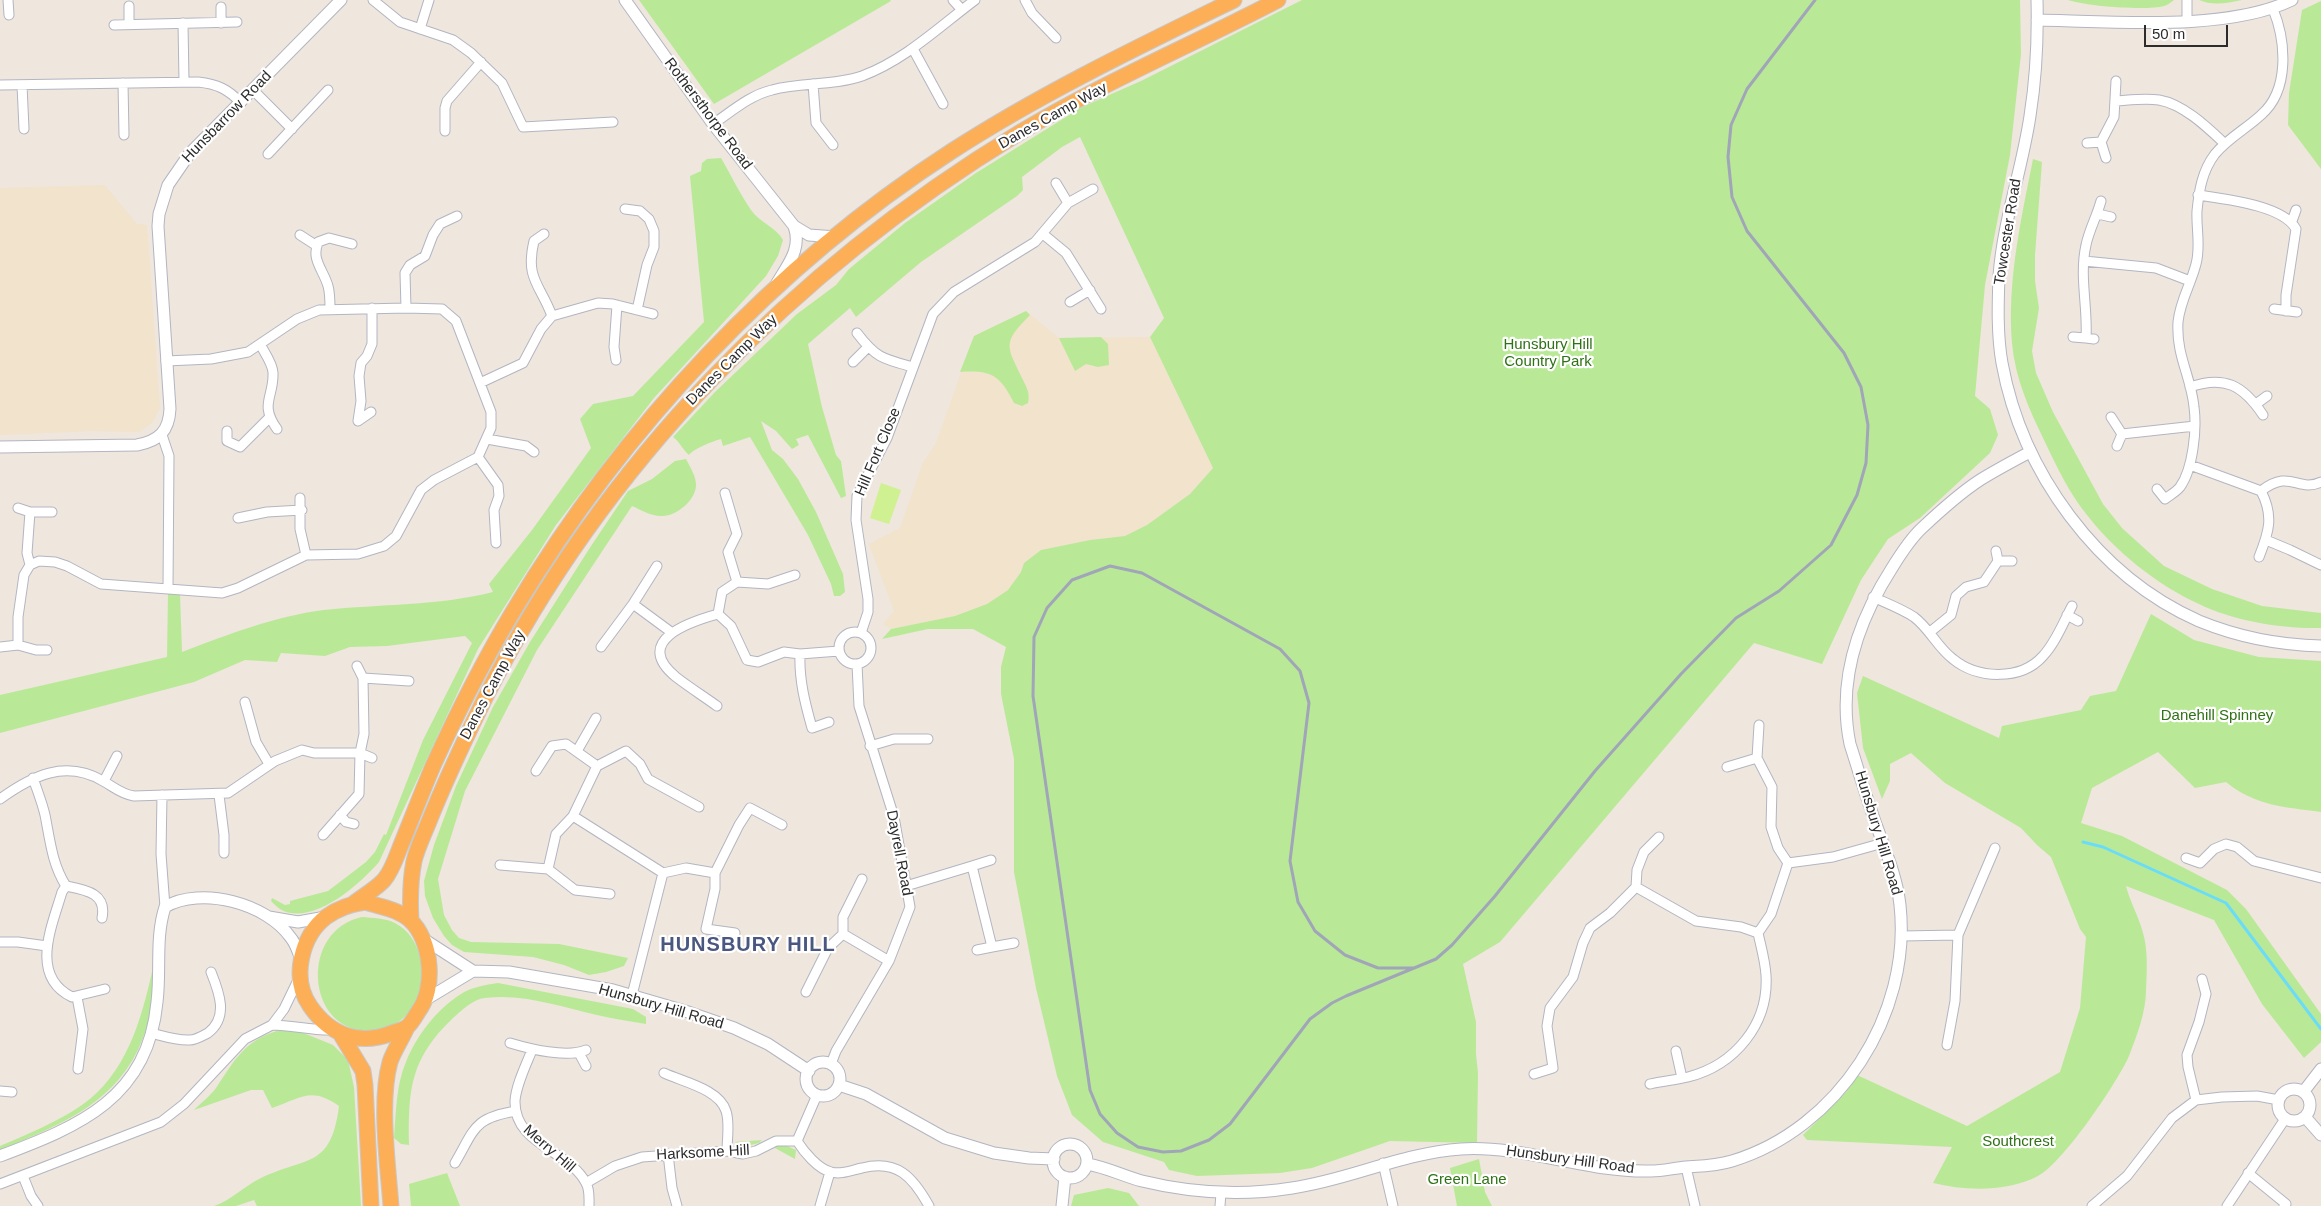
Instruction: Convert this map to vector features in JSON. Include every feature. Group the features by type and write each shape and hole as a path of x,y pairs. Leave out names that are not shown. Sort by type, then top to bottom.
{"highway":[{"name":"Danes Camp Way","path":"353,904 385,879 433,766 463,702 514,611 558,541 611,468 650,420 698,367 771,293 836,237 905,184 1012,114 1074,80 1234,0"},
{"name":"Danes Camp Way","path":"411,920 410,887 414,858 458,753 500,668 570,553 632,469 704,385 759,331 822,274 909,206 959,170 1022,131 1085,96 1278,0"},
{"path":"371,1206 363,1072 336,1032 310,1006 303,991 300,976 301,959 307,940 326,917 340,908 365,902 392,909 411,920 422,938 429,958 430,976 425,1000 407,1027 390,1063 386,1106 391,1206"},
{"path":"336,1032 358,1039 371,1040 407,1027"}],"street":[{"path":"8,0 9,15"},
{"name":"Hunsbarrow Road","path":"162,435 169,421 158,243 158,214 163,198 177,169 190,153 341,0"},
{"path":"373,0 400,22 453,40 481,62 502,83 523,127 613,122"},
{"path":"420,29 429,0"},
{"name":"Rothersthorpe Road","path":"625,0 713,124 794,226 809,235 836,237"},
{"path":"953,0 962,10"},
{"path":"713,124 760,93 862,76 913,49 975,0"},
{"path":"1025,0 1032,13 1056,38"},
{"name":"Towcester Road","path":"2036,0 2036,73 2030,117 2008,215 2000,274 1998,312 2002,361 2013,409 2030,452 2064,508 2104,557 2165,602 2199,620 2234,633 2277,643 2321,646"},
{"path":"2187,0 2187,21"},
{"path":"2037,20 2187,21 2254,14 2273,9 2292,0"},
{"path":"129,6 129,24"},
{"path":"221,7 221,23"},
{"path":"2165,499 2178,489 2187,476 2195,426 2194,406 2190,387 2181,360 2178,320 2183,299 2196,264 2199,246 2198,195 2202,177 2213,156 2224,143 2262,114 2274,99 2281,78 2283,52 2281,28 2273,9"},
{"path":"114,25 237,22"},
{"path":"183,24 184,82"},
{"path":"913,49 943,104"},
{"path":"445,132 445,108 447,101 481,62"},
{"path":"2106,158 2101,142 2114,117 2116,81"},
{"path":"123,83 124,135"},
{"path":"0,85 209,83 221,86 231,92 241,102"},
{"path":"22,84 24,129"},
{"path":"813,84 816,123 833,145"},
{"path":"253,90 292,129"},
{"path":"268,154 328,90"},
{"path":"2116,101 2161,100 2179,108 2208,128 2224,143"},
{"path":"2087,143 2101,142"},
{"path":"1056,183 1068,203"},
{"name":"Hill Fort Close","path":"861,633 868,612 864,569 856,520 857,496 887,438 933,314 954,292 1018,254 1044,234 1068,203 1093,189"},
{"path":"2198,195 2250,204 2292,221 2296,229 2286,295 2286,311"},
{"path":"2073,336 2090,339 2083,289 2084,261 2086,244 2101,201"},
{"path":"625,209 640,211 649,218 654,231 654,247 647,265 637,310"},
{"path":"2292,221 2296,210"},
{"path":"2098,214 2111,217"},
{"path":"406,308 405,273 410,265 425,256 433,234 440,224 457,216"},
{"path":"771,293 797,251 798,236 794,226"},
{"path":"544,234 534,240 531,253 532,272 536,287 552,316"},
{"path":"1044,234 1066,253 1101,309"},
{"path":"300,235 316,246"},
{"path":"330,310 328,288 324,274 318,268 316,246 318,242 330,238 352,244"},
{"path":"2084,261 2156,268 2190,281"},
{"path":"1070,302 1090,290"},
{"path":"480,383 522,363 541,329 552,316 598,303 617,305 653,314"},
{"path":"616,360 614,347 617,305"},
{"path":"18,646 18,617 24,575 30,565 39,561 54,562 67,566 101,584 222,593 238,588 306,555 358,554 384,546 396,536 421,490 434,480 478,457 490,428 491,412 456,321 442,310 372,308 319,310 297,320 248,352 211,359 166,361"},
{"path":"371,412 358,420 361,401 359,376 361,363 367,356 372,344 372,308"},
{"path":"2274,309 2298,312"},
{"path":"857,333 880,358 913,367"},
{"path":"260,344 274,372 266,406 269,418 277,429"},
{"path":"853,362 868,347"},
{"path":"2190,387 2206,381 2222,382 2239,388 2256,404 2263,414"},
{"path":"2256,404 2267,396"},
{"path":"2111,416 2122,434"},
{"path":"227,431 227,441 240,447 269,418"},
{"path":"2122,434 2195,426"},
{"path":"2117,446 2122,434"},
{"path":"0,447 138,444 148,443 162,435 169,456 168,588"},
{"path":"487,439 526,446 534,452"},
{"name":"Hunsbury Hill Road","path":"1087,1164 1149,1182 1184,1189 1221,1193 1263,1192 1296,1188 1383,1163 1436,1152 1464,1149 1498,1150 1618,1170 1653,1171 1686,1167 1707,1167 1734,1160 1762,1149 1812,1117 1831,1098 1861,1061 1879,1030 1890,1002 1899,970 1902,936 1900,903 1883,843 1850,744 1847,722 1846,697 1850,662 1859,630 1873,597 1898,558 1920,530 1979,481 2030,452"},
{"path":"478,457 498,486 499,496 494,510 496,543"},
{"path":"2190,465 2261,491 2268,505 2269,520 2266,540 2259,557"},
{"path":"2261,491 2273,482 2283,479 2300,484 2315,485 2321,482"},
{"path":"2157,489 2170,508"},
{"path":"725,493 737,534 728,552 737,582"},
{"path":"300,498 302,510 300,529 306,555"},
{"path":"18,508 30,512 52,512"},
{"path":"238,518 268,512 302,510"},
{"path":"30,512 27,553 30,565"},
{"path":"2266,540 2321,565"},
{"path":"1930,632 1951,615 1956,596 1966,587 1984,582 1998,561 1996,551"},
{"path":"1998,561 2012,561"},
{"path":"602,646 656,566"},
{"path":"718,614 722,592 737,582 768,584 795,575"},
{"path":"1873,597 1914,616 1930,632 1940,647 1953,659 1970,670 1991,675 2011,673 2032,666 2043,656 2072,606"},
{"path":"632,604 671,632"},
{"path":"717,706 674,676 662,660 662,643 671,632 718,614"},
{"path":"718,614 731,626 747,660 758,662 784,652 800,654 839,651"},
{"path":"2067,615 2078,621"},
{"path":"854,632 861,633 869,640 871,650 866,660 857,664 844,660 839,651 844,636 854,632"},
{"path":"0,647 18,646 36,650 47,650"},
{"path":"800,654 803,693 812,728 829,722"},
{"name":"Dayrell Road","path":"831,1064 836,1052 889,961 910,906 894,817 870,746 859,706 857,664"},
{"path":"322,836 359,794 360,753 364,734 363,678 357,666"},
{"path":"363,678 409,681"},
{"path":"245,702 256,742 269,764"},
{"path":"577,751 596,718"},
{"path":"1759,725 1757,758 1772,786 1771,828 1778,848 1788,863"},
{"path":"870,746 894,739 928,739"},
{"path":"536,771 552,746 566,744 597,766"},
{"path":"0,799 16,786 56,770 71,770 104,781 124,794 134,796 219,795 237,788 269,764 292,752 302,750 314,753 360,753 372,758"},
{"path":"548,869 556,834 572,816 597,766 626,751 640,764 648,779 699,807"},
{"path":"104,781 117,756"},
{"path":"1727,767 1757,758"},
{"path":"33,778 43,808 55,863 66,886"},
{"path":"0,1156 76,1124 113,1098 136,1070 152,1033 158,999 158,931 165,907 161,854 162,795"},
{"path":"219,795 224,834 224,853"},
{"path":"735,933 706,928 715,889 715,873 739,825 750,808 782,825"},
{"path":"340,815 346,822 354,824"},
{"path":"572,816 663,873 686,868 715,873"},
{"path":"1534,1074 1552,1068 1547,1026 1550,1008 1573,977 1580,952 1590,928 1610,913 1636,887 1637,870 1644,852 1659,837"},
{"path":"1788,863 1833,857 1883,843"},
{"path":"2186,858 2200,863 2214,849 2226,844 2237,847 2254,861 2321,878"},
{"path":"1947,1045 1955,1001 1958,936 1995,848"},
{"path":"906,886 991,860"},
{"path":"1650,1084 1682,1078 1721,1063 1736,1052 1750,1035 1759,1018 1765,998 1766,975 1758,933 1771,914 1788,863"},
{"path":"500,865 548,869 575,890 610,894"},
{"path":"972,866 992,947"},
{"path":"632,995 663,873"},
{"path":"806,992 828,948 843,934 843,917 862,879"},
{"path":"66,886 91,892 100,900 104,908 102,918"},
{"path":"66,886 62,892 47,946 46,962 52,978 65,994 77,998 105,989"},
{"path":"1636,887 1696,920 1741,926 1758,933"},
{"path":"165,907 176,901 194,898 223,900 250,907 269,917 292,938 301,959"},
{"path":"269,917 298,922 326,917"},
{"path":"843,934 889,961"},
{"path":"1902,936 1958,936"},
{"path":"422,938 473,971 425,1000"},
{"path":"0,942 18,942 47,946"},
{"path":"977,950 1014,943"},
{"name":"Hunsbury Hill Road","path":"473,971 509,972 632,995 734,1028 768,1044 809,1071"},
{"path":"152,1033 188,1040 195,1039 210,1030 219,1018 221,1007 219,993 211,972"},
{"path":"0,1184 147,1129 161,1122 184,1104 245,1039 272,1025 284,1009 300,976"},
{"path":"2196,1100 2187,1055 2206,994 2202,978"},
{"path":"77,998 83,1029 78,1069"},
{"path":"272,1025 293,1025 336,1032"},
{"path":"510,1043 532,1050 582,1051 586,1066"},
{"name":"Merry Hill","path":"532,1050 515,1099 519,1123 526,1132 577,1172 586,1183"},
{"path":"1676,1051 1682,1078"},
{"path":"817,1063 831,1064 839,1072 839,1085 831,1094 818,1095 812,1092 807,1082 809,1071 817,1063"},
{"path":"2304,1091 2321,1069"},
{"path":"664,1073 710,1092 720,1101 726,1111 727,1151"},
{"path":"839,1085 866,1094 945,1138 994,1153 1054,1159"},
{"path":"2290,1089 2304,1091 2310,1101 2309,1113 2306,1118 2294,1122 2284,1119 2278,1108 2279,1100 2284,1092 2290,1089"},
{"path":"0,1091 12,1092"},
{"path":"818,1095 798,1141 810,1157 830,1172 844,1173 873,1165 891,1166 906,1175 920,1189 929,1206"},
{"path":"2092,1206 2127,1176 2172,1118 2196,1100 2257,1096 2279,1100"},
{"name":"Merry Hill","path":"455,1163 476,1127 484,1120 493,1115 516,1111"},
{"path":"2306,1118 2321,1135"},
{"path":"2227,1206 2284,1119"},
{"name":"Harksome Hill","path":"586,1183 615,1166 642,1157 727,1151 749,1153 776,1141 798,1141"},
{"path":"1072,1145 1085,1153 1087,1164 1082,1174 1076,1177 1065,1177 1056,1170 1054,1159 1058,1150 1072,1145"},
{"path":"668,1154 672,1188 678,1206"},
{"path":"1383,1163 1393,1206"},
{"path":"1686,1167 1695,1206"},
{"path":"820,1206 830,1172"},
{"path":"2248,1173 2286,1204 2284,1206"},
{"path":"24,1176 31,1196 38,1206"},
{"path":"1062,1206 1065,1177"},
{"path":"586,1183 589,1206"},
{"path":"1220,1206 1221,1193"}],"shaded area":[{"path":"105,185 137,224 147,225 160,408 152,423 139,432 93,431 0,435 0,188"},
{"path":"1026,311 1059,338 1150,337 1213,468 1190,494 1147,525 1125,536 1090,540 1041,550 1024,563 1021,572 1008,590 986,605 955,616 891,629 883,624 894,611 869,544 900,528 923,462 936,443 974,336"}],"green space":[{"path":"639,0 890,0 891,1 714,104"},
{"name":"Hunsbury Hill Country Park","path":"1302,0 2020,0 2021,54 2010,155 1985,285 1975,396 1990,409 1998,435 1990,453 1920,518 1888,539 1861,580 1822,664 1754,643 1500,942 1463,964 1476,1022 1478,1073 1477,1143 1390,1141 1312,1168 1280,1173 1197,1176 1169,1170 1164,1162 1103,1142 1072,1115 1057,1076 1036,988 1014,872 1014,759 1001,694 1001,667 1006,647 973,629 928,629 882,639 891,629 955,616 987,604 1008,590 1021,572 1024,563 1041,550 1090,540 1125,536 1147,525 1190,494 1213,468 1150,337 1164,318 1080,137 1062,147 1022,177 1023,190 1017,196 921,262 856,317 850,308 808,344 822,407 836,455 841,461 846,496 841,498 808,435 796,439 799,445 792,449 776,431 761,421 772,450 783,459 798,479 816,512 843,574 845,592 840,596 834,596 831,584 808,535 750,437 723,446 721,439 717,440 708,443 689,455 673,437 715,392 797,314 836,285 849,269 905,223 976,173 1082,107 1141,81"},
{"path":"2068,0 2174,0 2164,6 2131,8 2101,6"},
{"path":"2199,0 2242,0 2215,3"},
{"path":"2321,1 2321,169 2288,125 2289,93 2302,10"},
{"path":"721,158 751,210 783,240 778,256 766,276 654,398 556,525 478,649 379,862 351,889 327,905 303,913 285,912 271,901 272,898 285,905 290,904 290,901 328,891 366,862 375,852 384,834 386,835 423,740 472,643 465,636 387,646 350,647 325,656 281,653 277,662 245,660 194,682 0,733 0,695 167,657 168,593 180,594 182,652 252,627 306,613 451,600 493,592 489,584 532,530 591,448 580,419 593,404 633,396 704,322 690,176 701,171 702,163 707,159"},
{"path":"2033,159 2042,162 2035,255 2035,281 2039,308 2032,351 2036,373 2053,412 2103,504 2122,528 2164,566 2212,589 2262,606 2321,613 2321,628 2258,623 2213,610 2183,596 2152,577 2124,554 2098,528 2080,506 2053,459 2028,405 2019,381 2012,343 2011,297 2013,274"},
{"path":"1026,311 1030,315 1014,333 1010,346 1013,360 1028,393 1028,403 1022,406 1014,403 1004,386 993,376 980,372 960,372 974,336"},
{"path":"1101,337 1108,344 1109,365 1098,367 1086,364 1075,371 1059,338"},
{"path":"686,459 696,482 695,491 689,502 679,511 667,516 654,515 632,506 537,650 465,791 438,879 444,915 459,938 471,942 559,944 628,958 624,966 589,975 564,965 533,957 464,952 452,945 433,918 425,896 424,881 434,845 456,786 493,707 530,642 628,491 652,479 675,461"},
{"path":"881,483 901,490 889,524 870,518"},
{"name":"Danehill Spinney","path":"2151,614 2194,640 2259,657 2321,661 2321,812 2283,807 2259,801 2226,782 2195,788 2158,752 2092,788 2081,823 2122,836 2227,890 2246,909 2321,1014 2321,1042 2304,1058 2262,1004 2214,920 2126,886 2146,946 2146,998 2140,1023 2129,1056 2102,1102 2075,1139 2049,1168 2038,1176 2013,1185 1973,1189 1959,1188 1933,1183 1952,1147 1807,1140 1803,1135 1846,1092 1857,1075 1967,1126 2060,1072 2080,1008 2086,937 2080,929 2051,857 2021,828 1945,783 1911,753 1890,764 1890,781 1882,799 1863,748 1857,693 1863,676 1999,738 2002,726 2081,710 2090,696 2116,691"},
{"path":"362,917 387,920 405,930 418,949 421,961 421,985 413,1007 397,1023 376,1030 353,1029 335,1019 324,1002 318,982 319,962 327,942 341,926"},
{"path":"152,972 154,973 152,1006 146,1031 138,1050 126,1070 112,1087 79,1113 0,1150 0,1146 52,1122 82,1105 110,1078 121,1062 137,1027"},
{"path":"498,983 633,1009 646,1017 646,1024 528,999 499,997 476,1000 453,1018 439,1033 420,1061 411,1090 409,1145 401,1144 394,1138 398,1090 410,1052 416,1042 429,1023 452,1000 470,990"},
{"path":"284,1029 296,1030 333,1045 348,1060 354,1087 361,1206 257,1206 254,1200 236,1206 214,1206 261,1178 314,1157 323,1151 330,1141 339,1106 321,1096 306,1096 272,1108 263,1090 251,1090 194,1110 214,1091 243,1051 260,1038"},
{"path":"762,1140 759,1143 742,1147 735,1142"},
{"path":"779,1145 796,1150 795,1159 773,1147"},
{"name":"Green Lane","path":"1479,1159 1485,1192 1492,1206 1457,1206 1450,1168"},
{"path":"447,1173 460,1206 411,1206 409,1184"},
{"path":"1108,1188 1129,1193 1139,1206 1071,1206 1074,1195"}],"waterway":[{"path":"2083,842 2103,847 2226,903 2321,1029"}],"railway":[{"path":"1414,968 1378,968 1345,955 1315,931 1298,902 1290,861 1309,703 1300,671 1280,649 1142,573 1110,566 1072,580 1047,608 1034,637 1033,696 1090,1090 1100,1114 1117,1133 1138,1147 1163,1152 1181,1151 1209,1140 1230,1124 1310,1019 1332,1003 1346,996 1436,959 1452,945 1495,896 1595,771 1681,674 1736,618 1779,591 1831,545 1857,495 1866,463 1868,425 1861,387 1844,353 1747,231 1732,197 1728,157 1731,125 1747,89 1815,0"}],"district":[{"name":"HUNSBURY HILL","path":"748,945"}],"park label":[{"name":"Southcrest","path":"2018,1142"}]}
